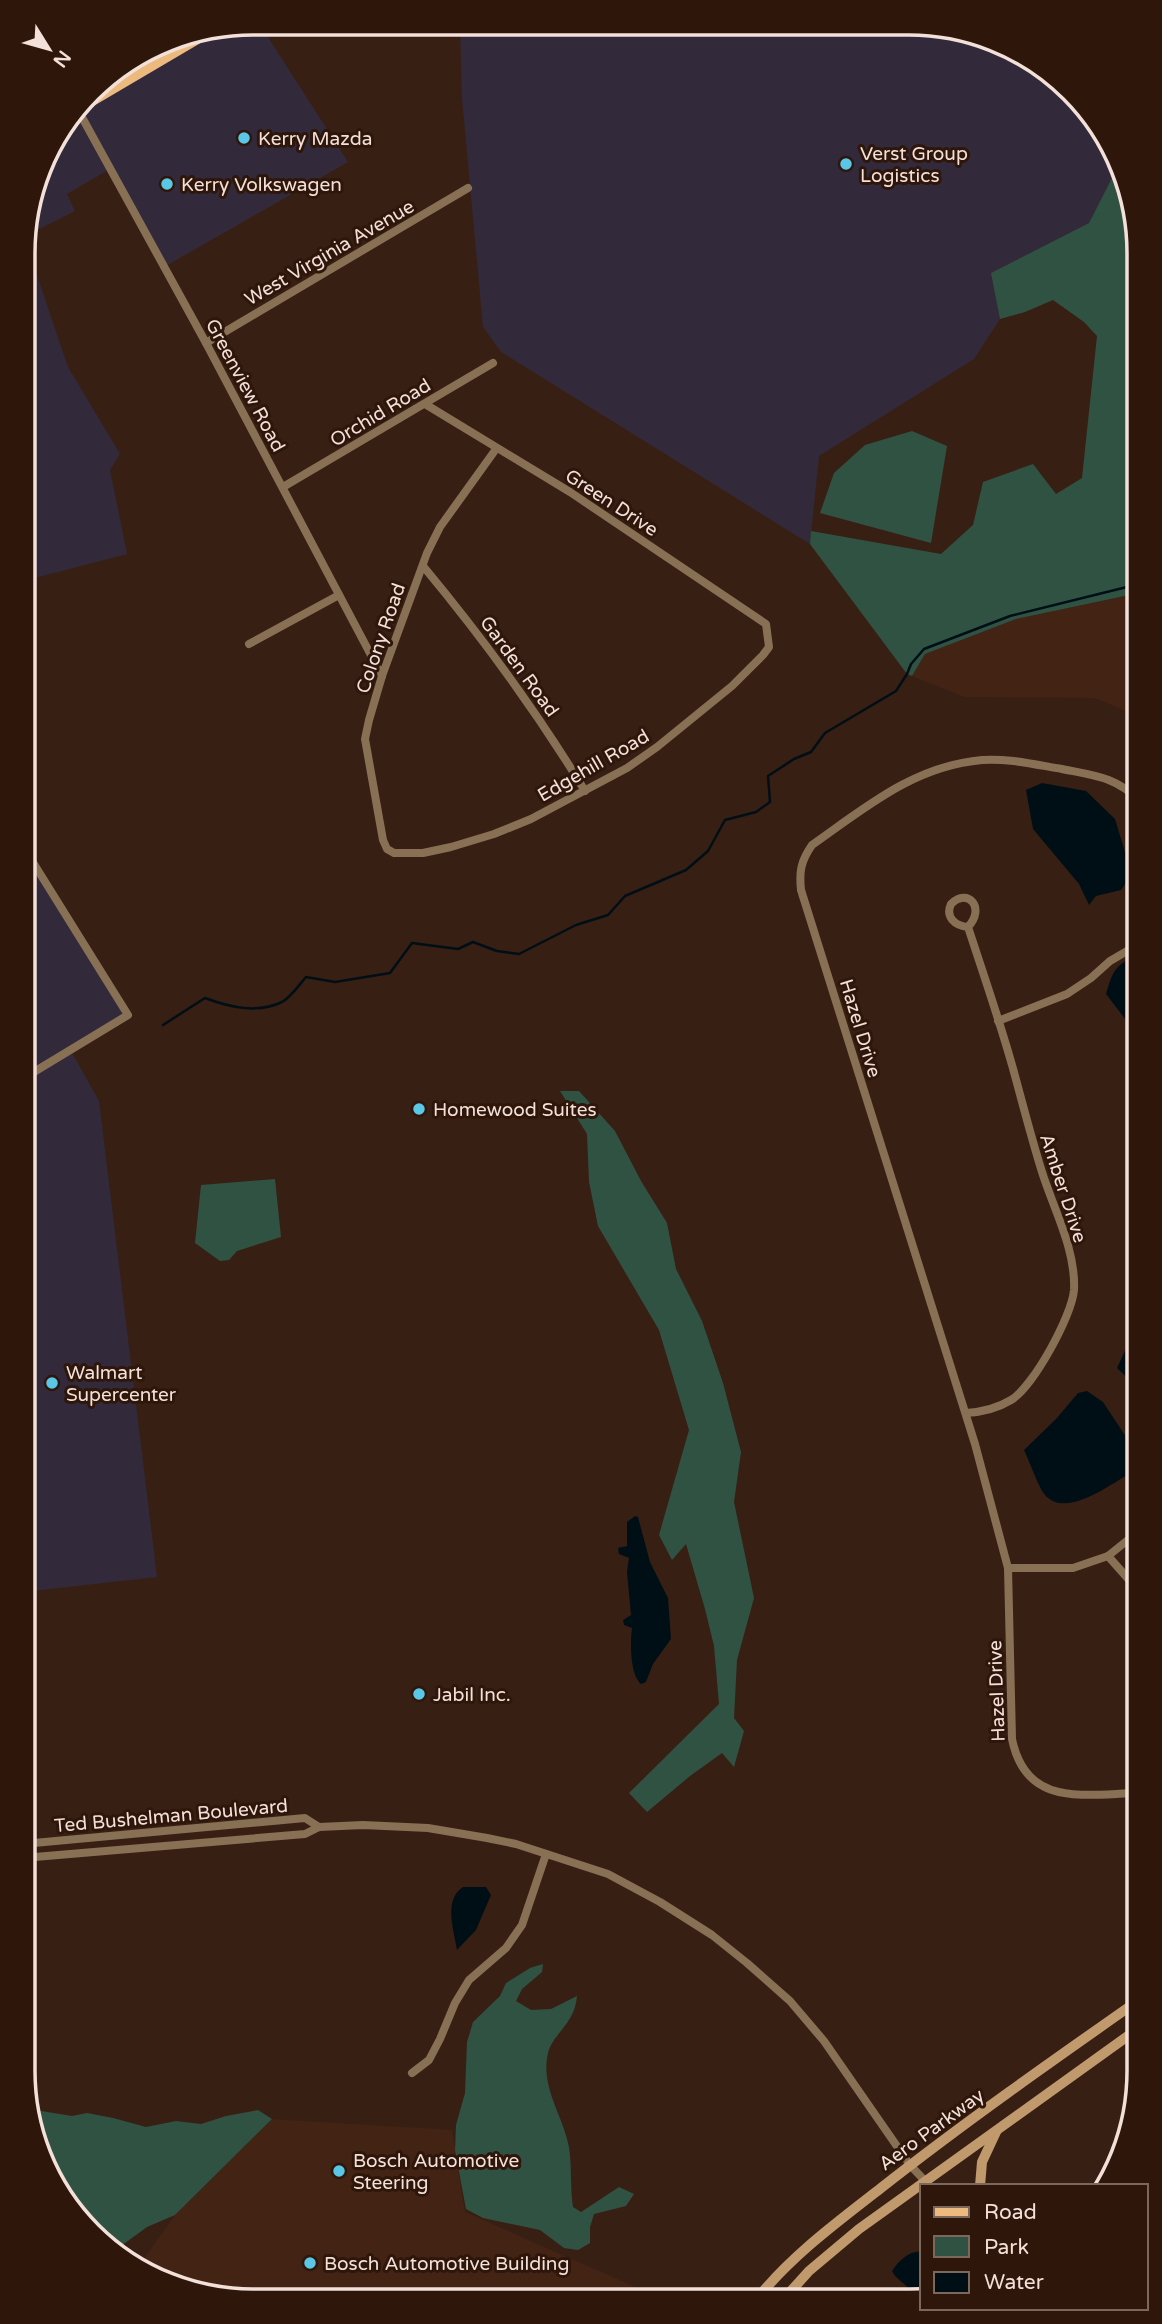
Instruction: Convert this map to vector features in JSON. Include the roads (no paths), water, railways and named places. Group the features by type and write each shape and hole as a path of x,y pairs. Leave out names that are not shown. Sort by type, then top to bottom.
{"main road":[{"path":"105,93 184,47"},
{"name":"Aero Parkway","path":"764,2289 807,2246 910,2165 1127,2009"},
{"name":"Aero Parkway","path":"923,2184 1127,2037"},
{"path":"980,2184 982,2162 997,2129"},
{"name":"Aero Parkway","path":"793,2289 827,2254 920,2186"}],"street":[{"name":"Greenview Road","path":"83,116 383,676"},
{"name":"West Virginia Avenue","path":"206,343 468,188"},
{"name":"Orchid Road","path":"283,488 493,363"},
{"name":"Green Drive","path":"425,404 570,492 755,616 766,624 769,638"},
{"name":"Colony Road","path":"394,853 387,849 383,840 365,739 383,676 440,527 496,449"},
{"name":"Garden Road","path":"423,566 455,604 533,709 585,791"},
{"path":"249,644 339,595"},
{"name":"Edgehill Road","path":"394,853 433,851 494,834 531,819 627,768 721,695 763,655 769,646 769,638"},
{"name":"Hazel Drive","path":"1127,789 1108,778 1028,763 985,760 944,766 903,783 881,796 812,845 799,869 802,890 966,1413 1008,1568 1012,1739 1016,1758 1033,1781 1048,1790 1067,1795 1127,1793"},
{"path":"35,866 128,1015 35,1071"},
{"name":"Amber Drive","path":"966,1413 992,1408 1013,1399 1024,1388 1063,1326 1070,1312 1074,1291 1073,1269 1067,1246 968,928"},
{"path":"998,1021 1067,994 1127,951"},
{"path":"1008,1568 1073,1568 1108,1556 1127,1541"},
{"path":"1108,1556 1127,1577"},
{"name":"Ted Bushelman Boulevard","path":"35,1843 306,1818 319,1827"},
{"name":"Ted Bushelman Boulevard","path":"35,1857 305,1834 319,1827 363,1825 428,1828 488,1838 608,1874 688,1919 747,1963 806,2018 910,2165 926,2182"},
{"path":"412,2073 429,2060 455,2003 469,1980 506,1948 522,1925 546,1854"}],"water":[{"path":"1042,783 1086,791 1115,819 1127,859 1127,881 1121,890 1096,896 1089,905 1079,884 1033,829 1026,790"},
{"path":"1127,960 1127,1021 1106,994 1116,969"},
{"path":"1127,1346 1127,1378 1117,1368"},
{"path":"1087,1391 1103,1402 1127,1438 1127,1475 1086,1498 1061,1503 1051,1500 1042,1491 1024,1450 1078,1393"},
{"path":"635,1516 638,1517 650,1562 668,1598 671,1639 653,1664 646,1682 641,1684 633,1666 632,1628 624,1625 623,1620 631,1615 627,1572 629,1558 619,1554 618,1548 627,1546 627,1522"},
{"path":"463,1887 486,1887 491,1895 476,1930 457,1950 451,1916 453,1900"},
{"path":"920,2251 920,2288 910,2289 892,2271 905,2257"}],"waterway":[{"path":"163,1025 205,998 233,1006 263,1008 285,1000 306,977 335,982 390,973 412,943 458,949 473,942 497,951 519,954 576,925 608,915 625,896 686,870 708,851 725,820 756,812 770,802 768,776 794,759 811,752 825,733 896,691 911,664 924,649 1010,616 1127,587"}],"place":[{"name":"Kerry Mazda","path":"244,138"},
{"name":"Verst Group Logistics","path":"846,164"},
{"name":"Kerry Volkswagen","path":"167,184"},
{"name":"Homewood Suites","path":"419,1109"},
{"name":"Walmart Supercenter","path":"52,1383"},
{"name":"Jabil Inc.","path":"419,1694"},
{"name":"Bosch Automotive Steering","path":"339,2171"},
{"name":"Bosch Automotive Building","path":"310,2263"}]}
